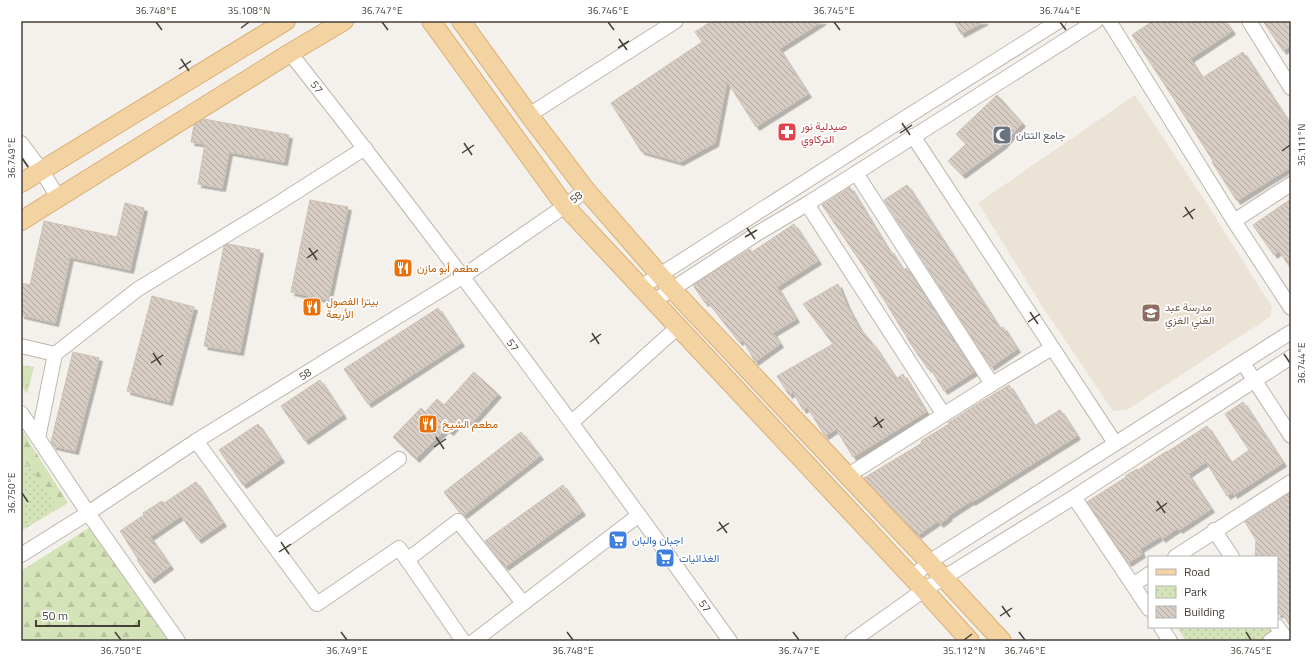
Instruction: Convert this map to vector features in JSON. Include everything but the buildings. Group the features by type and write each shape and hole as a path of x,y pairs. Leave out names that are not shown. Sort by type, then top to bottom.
{"main road":[{"path":"21,183 286,21"},
{"path":"21,221 290,53 344,21"},
{"path":"431,21 565,206 970,641"},
{"path":"461,21 529,115 586,190 672,289 1002,641"}],"street":[{"path":"529,115 676,21"},
{"path":"641,287 1059,21"},
{"path":"654,301 758,233 807,204 1096,21"},
{"path":"1109,21 1234,221 1291,308"},
{"path":"1249,21 1291,88"},
{"name":"57","path":"290,53 365,148 572,422 730,641"},
{"path":"913,136 1115,443"},
{"path":"21,142 58,197"},
{"path":"38,438 55,354 138,289 274,206 365,148"},
{"path":"856,173 992,384"},
{"path":"1234,221 1291,184"},
{"name":"58","path":"21,555 88,513 196,441 462,276 586,190"},
{"path":"807,204 944,415"},
{"path":"572,422 678,327"},
{"path":"852,641 918,584 929,562 1291,332"},
{"path":"21,346 55,354"},
{"path":"847,476 992,384 1052,348"},
{"path":"918,584 944,578 1291,357"},
{"path":"1243,363 1291,436"},
{"path":"21,413 88,513 178,641"},
{"path":"196,441 318,604 399,548 463,641"},
{"path":"275,547 399,460"},
{"path":"1175,556 1291,482"},
{"path":"1074,496 1148,608"},
{"path":"474,641 490,636 523,603 639,515"},
{"path":"407,560 458,521 523,603"},
{"path":"1214,530 1231,556"},
{"path":"1133,585 1148,575"},
{"path":"1162,628 1170,641"},
{"path":"1270,641 1282,633"}],"shaded area":[{"path":"1135,95 1205,201 1272,307 1270,317 1127,410 1113,411 1044,309 978,203"}],"green space":[{"path":"21,365 34,367 27,394 21,385"},
{"path":"21,429 68,503 21,531"},
{"path":"21,455 57,507 21,530"},
{"path":"92,526 169,641 21,641 21,571"},
{"path":"1178,628 1269,628 1273,634 1260,641 1186,641"}],"place":[{"name":"صيدلية نور التركاوي","path":"787,132"},
{"name":"جامع التتان","path":"1002,135"},
{"name":"مطعم أبو مازن","path":"403,268"},
{"name":"بيتزا الفصول الأربعة","path":"312,307"},
{"name":"مدرسة عبد الغني الغزي","path":"1151,313"},
{"name":"مطعم الشيخ","path":"428,424"},
{"name":"اجبان والبان","path":"618,540"},
{"name":"الغذائيات","path":"665,558"}]}
